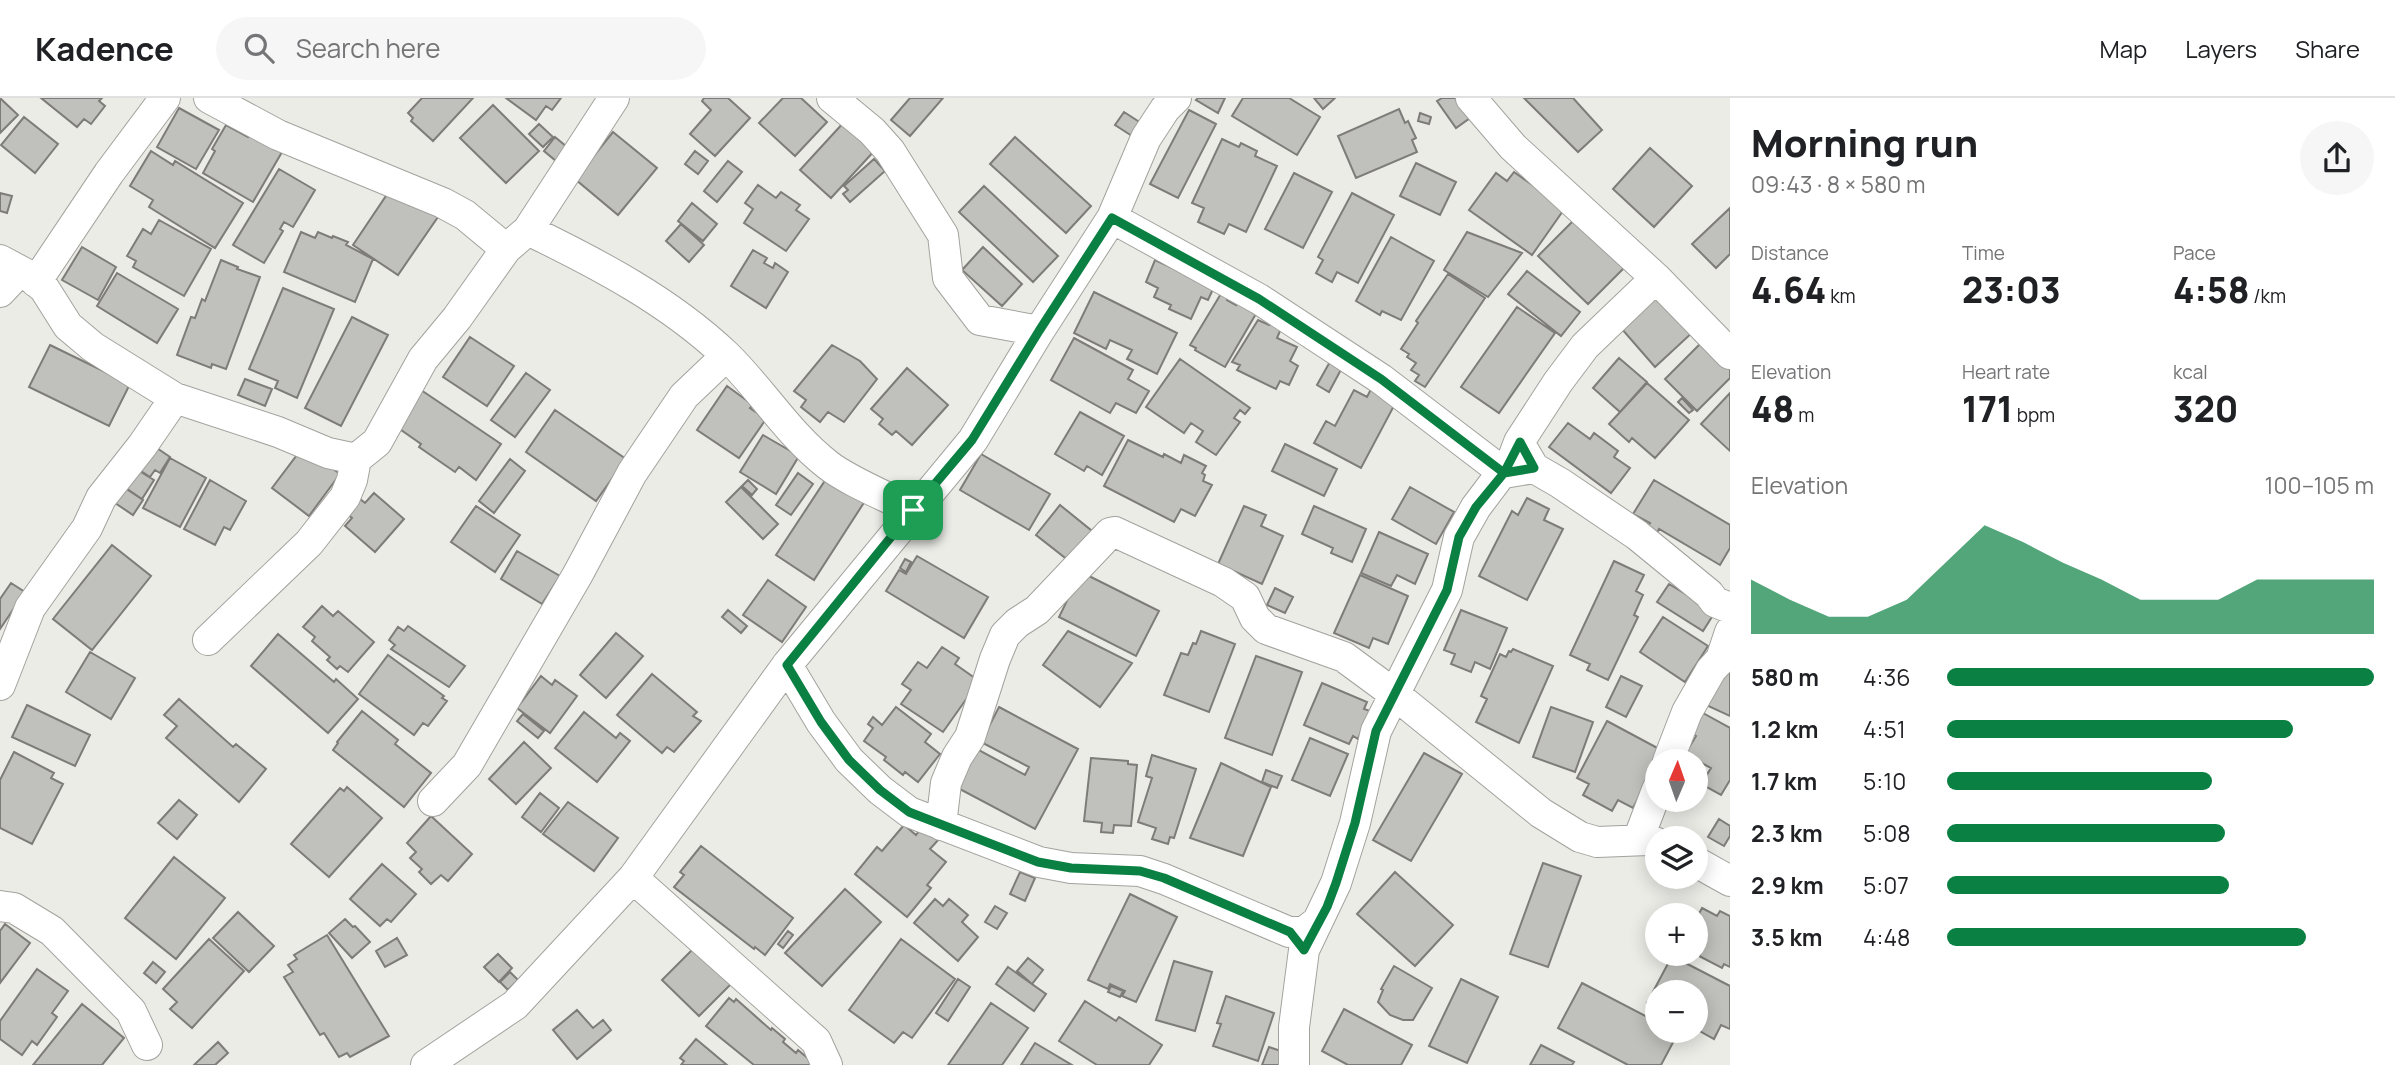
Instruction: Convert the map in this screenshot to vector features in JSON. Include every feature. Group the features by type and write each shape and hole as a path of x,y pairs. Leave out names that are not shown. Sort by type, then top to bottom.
{"street":[{"path":"165,98 109,173 14,276 44,288 68,326 93,347 175,398 278,432 328,453 356,459"},
{"path":"209,98 278,135 443,203 517,239 586,258 640,289 726,356 803,443 830,466 913,510"},
{"path":"208,640 309,542 345,497 352,481 356,459 377,442 423,359 517,239 614,98"},
{"path":"831,98 872,131 890,151 943,235 948,278 980,320 1039,331"},
{"path":"426,1065 515,1005 633,878 787,665 972,440 1112,218 1146,138 1165,109 1176,98"},
{"path":"1471,98 1513,147 1656,278 1730,355"},
{"path":"1112,218 1259,299 1381,379 1504,473 1534,468"},
{"path":"1294,1065 1297,941 1317,922 1327,907 1355,823 1373,743 1393,693 1447,590 1459,537 1476,507 1504,473 1520,442 1585,346 1656,278"},
{"path":"433,801 467,765 578,574 632,473 684,397 726,356"},
{"path":"0,685 30,608 87,528 100,498 142,446 175,398"},
{"path":"1520,442 1534,468 1637,535 1709,594 1725,602"},
{"path":"940,825 946,783 957,757 970,737 1005,635 1037,610 1110,533 1115,532 1213,576 1245,597 1255,618 1266,629 1343,657 1393,693 1541,813 1580,837 1597,842 1645,842"},
{"path":"1673,749 1687,712 1711,670 1721,659 1730,632"},
{"path":"787,665 821,722 849,760 880,790 909,812 1038,862 1071,868 1140,871 1164,878 1297,941"},
{"path":"1708,869 1730,881"},
{"path":"633,878 816,1041 827,1065"},
{"path":"0,906 14,908 52,931 131,1011 147,1045"}],"building":[{"path":"0,98 18,115 0,133"},
{"path":"41,98 102,98 99,101 105,106 91,124 84,119 77,127"},
{"path":"422,98 473,98 433,141 411,121 413,118 408,113"},
{"path":"506,98 561,98 552,110 546,106 536,120"},
{"path":"704,98 728,98 750,118 715,156 690,134 711,110 702,101"},
{"path":"783,98 801,98 827,122 795,156 759,123"},
{"path":"910,98 943,98 910,136 891,120"},
{"path":"1225,98 1218,113 1196,100"},
{"path":"1243,98 1289,98 1320,117 1297,155 1232,116"},
{"path":"1314,98 1335,98 1323,109"},
{"path":"1442,98 1465,98 1477,113 1456,128 1437,101"},
{"path":"1524,98 1573,98 1602,130 1578,152"},
{"path":"493,105 539,151 506,183 460,138"},
{"path":"179,108 219,130 196,169 157,147"},
{"path":"1399,109 1416,138 1412,140 1417,152 1356,178 1338,136"},
{"path":"1189,110 1216,124 1178,198 1150,184"},
{"path":"1124,112 1141,123 1132,136 1115,125"},
{"path":"1420,113 1431,117 1429,124 1418,121"},
{"path":"24,117 58,144 35,173 1,145"},
{"path":"845,121 876,149 831,198 800,170"},
{"path":"539,124 553,137 543,147 529,134"},
{"path":"226,125 248,137 251,134 282,152 253,202 203,173 215,151 212,149"},
{"path":"613,132 657,168 618,215 575,179"},
{"path":"555,137 567,147 556,161 544,151"},
{"path":"1015,137 1091,206 1066,233 990,164"},
{"path":"1222,139 1239,147 1241,143 1257,151 1255,156 1277,166 1246,232 1229,224 1224,234 1198,222 1204,208 1192,203"},
{"path":"1650,148 1692,186 1654,227 1613,189"},
{"path":"151,151 173,165 175,161 243,203 215,248 149,207 153,200 130,186"},
{"path":"695,151 708,161 698,174 685,164"},
{"path":"874,159 885,171 850,202 843,194 848,190 844,186"},
{"path":"728,161 742,172 717,202 704,191"},
{"path":"1416,163 1456,182 1440,215 1400,196"},
{"path":"279,169 315,190 293,227 284,222 280,229 283,231 264,263 233,245"},
{"path":"1514,172 1565,208 1532,255 1469,210 1496,173 1507,181"},
{"path":"1294,173 1332,192 1303,248 1265,229"},
{"path":"394,184 440,214 398,275 353,245"},
{"path":"758,185 776,198 781,192 800,205 796,210 809,219 786,251 744,223 753,209 745,203"},
{"path":"984,186 1058,256 1033,282 959,212"},
{"path":"0,193 12,196 7,213 0,211"},
{"path":"1352,193 1394,215 1358,283 1337,272 1332,282 1316,273 1323,260 1318,257"},
{"path":"692,203 717,224 703,241 678,221"},
{"path":"1730,208 1730,254 1716,268 1692,244"},
{"path":"159,220 211,249 184,296 133,267 136,261 127,256 143,229 151,234"},
{"path":"1574,220 1624,268 1588,304 1538,256"},
{"path":"681,224 704,245 689,262 666,241"},
{"path":"301,232 315,238 318,232 332,238 333,236 348,242 346,245 373,259 355,302 284,272"},
{"path":"1467,232 1522,253 1488,297 1444,270"},
{"path":"1391,237 1434,261 1401,320 1382,311 1380,315 1356,301"},
{"path":"82,247 116,267 98,300 62,280"},
{"path":"983,247 1022,284 1002,306 962,270"},
{"path":"753,250 767,258 764,263 773,268 775,263 788,272 766,308 731,286"},
{"path":"221,260 260,277 226,369 212,364 211,368 177,355 191,317 195,318 202,299 205,301"},
{"path":"1155,260 1214,287 1208,300 1201,297 1191,319 1169,309 1171,305 1154,297 1158,288 1146,282"},
{"path":"1527,271 1580,312 1561,336 1508,294"},
{"path":"117,273 178,309 157,343 97,306"},
{"path":"1448,274 1485,298 1425,387 1415,381 1419,375 1411,370 1416,363 1401,349 1418,323 1416,321"},
{"path":"1658,283 1694,331 1655,367 1621,328"},
{"path":"283,288 334,309 297,398 275,388 278,381 249,369"},
{"path":"1094,292 1177,333 1157,374 1127,359 1132,350 1110,340 1106,349 1074,333"},
{"path":"1222,292 1229,296 1227,300 1236,305 1238,301 1257,312 1225,367 1190,345"},
{"path":"1517,307 1555,333 1499,413 1461,387"},
{"path":"352,317 388,335 341,426 305,408"},
{"path":"1272,319 1283,324 1277,338 1297,347 1290,361 1298,366 1289,385 1280,381 1276,389 1237,370 1240,365 1232,362 1258,320 1269,325"},
{"path":"470,337 514,366 487,406 443,377"},
{"path":"1074,338 1133,370 1128,379 1149,391 1136,413 1116,403 1110,413 1051,380"},
{"path":"1703,341 1730,369 1730,378 1697,411 1665,379"},
{"path":"50,345 130,384 109,426 29,387"},
{"path":"832,345 860,361 877,379 844,422 828,412 820,422 801,407 806,400 794,391"},
{"path":"1332,358 1344,364 1329,392 1317,385"},
{"path":"1619,358 1647,382 1620,412 1593,388"},
{"path":"1180,359 1250,408 1245,414 1240,410 1234,418 1240,422 1216,455 1196,442 1203,431 1191,423 1184,433 1146,407"},
{"path":"907,368 948,405 912,445 896,431 892,435 879,424 883,419 871,409"},
{"path":"526,373 550,390 515,437 491,420"},
{"path":"245,379 272,389 265,406 238,395"},
{"path":"1647,383 1689,420 1655,458 1632,438 1629,442 1609,424"},
{"path":"727,386 753,405 750,408 766,419 739,458 697,430"},
{"path":"1371,389 1396,402 1361,468 1314,443 1326,421 1335,426 1354,390 1367,397"},
{"path":"421,390 501,444 476,480 459,467 455,472 419,447 421,444 394,425"},
{"path":"1730,393 1730,451 1701,424"},
{"path":"1682,398 1693,410 1689,413 1678,402"},
{"path":"555,410 626,459 596,501 526,452"},
{"path":"1080,412 1124,436 1102,475 1087,466 1084,471 1055,454"},
{"path":"1568,423 1590,439 1594,433 1618,451 1614,457 1630,468 1611,493 1549,447"},
{"path":"763,435 799,456 776,494 740,472"},
{"path":"1128,440 1181,463 1184,455 1206,466 1202,473 1205,475 1203,481 1212,485 1195,516 1181,509 1174,522 1104,486"},
{"path":"1285,444 1337,469 1324,496 1272,471"},
{"path":"154,446 170,457 160,473 155,470 150,477 138,469"},
{"path":"303,447 340,474 309,516 272,488"},
{"path":"981,454 1050,494 1029,530 960,490"},
{"path":"170,458 206,478 180,527 143,508"},
{"path":"510,459 525,471 494,513 479,501"},
{"path":"131,466 154,480 142,499 120,484"},
{"path":"798,473 813,484 791,515 776,505"},
{"path":"828,476 865,501 814,580 776,555"},
{"path":"210,480 246,501 230,530 224,527 215,545 184,529"},
{"path":"748,480 757,489 752,495 742,486"},
{"path":"1654,480 1730,525 1730,548 1720,565 1659,529 1657,533 1647,527 1650,523 1633,514"},
{"path":"741,487 778,524 763,539 726,502"},
{"path":"1410,487 1454,512 1436,544 1392,519"},
{"path":"125,488 143,500 133,515 115,503"},
{"path":"374,493 404,519 375,552 345,526 352,518 347,514 360,499 365,503"},
{"path":"1527,498 1549,509 1544,520 1563,529 1527,600 1479,576 1512,511 1518,515"},
{"path":"1060,505 1097,535 1073,564 1036,535"},
{"path":"476,506 520,535 495,572 451,542"},
{"path":"1244,506 1266,515 1261,526 1283,536 1262,584 1218,564"},
{"path":"1314,506 1366,529 1352,562 1331,553 1333,548 1302,534"},
{"path":"1379,532 1428,554 1415,584 1397,575 1391,586 1361,573"},
{"path":"112,545 151,576 92,650 53,619"},
{"path":"517,551 560,576 542,604 501,579"},
{"path":"917,556 988,597 964,638 886,591 899,570 906,574"},
{"path":"905,559 911,562 906,572 900,568"},
{"path":"1614,561 1644,575 1636,591 1643,595 1634,615 1638,617 1608,680 1587,670 1590,664 1570,655"},
{"path":"1081,572 1159,611 1136,656 1059,617"},
{"path":"1360,575 1408,596 1388,644 1373,638 1369,648 1334,633"},
{"path":"768,580 806,607 782,642 743,615"},
{"path":"11,583 25,592 0,629 0,599"},
{"path":"1669,584 1715,612 1703,631 1657,602"},
{"path":"1275,588 1293,597 1285,613 1267,605"},
{"path":"322,606 333,616 338,611 374,642 348,672 340,666 337,669 327,660 330,657 312,641 315,637 303,627"},
{"path":"728,610 747,626 741,633 722,617"},
{"path":"1461,610 1507,628 1490,669 1475,662 1471,672 1451,664 1455,654 1444,650"},
{"path":"1663,617 1708,646 1685,682 1640,652"},
{"path":"408,626 465,666 449,687 391,649 395,645 389,640 398,627 404,631"},
{"path":"1068,631 1132,663 1100,707 1043,665"},
{"path":"1201,631 1235,644 1209,712 1164,695 1181,653 1188,655"},
{"path":"616,633 643,656 606,698 580,675"},
{"path":"278,634 358,699 328,733 251,666"},
{"path":"942,647 959,658 955,664 979,681 943,732 901,704 911,690 902,684 918,662 927,668"},
{"path":"1513,649 1553,666 1519,743 1476,722 1487,699 1481,696 1500,654 1506,657"},
{"path":"90,652 135,678 111,719 66,692"},
{"path":"1730,654 1730,716 1704,704"},
{"path":"388,655 447,701 428,726 423,723 414,735 359,694"},
{"path":"1256,656 1302,672 1272,755 1225,738"},
{"path":"652,674 697,712 693,716 701,721 674,752 667,747 662,753 617,715"},
{"path":"541,676 552,685 555,680 577,696 550,733 517,708"},
{"path":"1621,676 1642,686 1626,717 1606,707"},
{"path":"1322,683 1367,702 1364,709 1370,711 1358,739 1353,736 1349,744 1304,725"},
{"path":"179,699 233,747 236,744 266,769 239,802 166,738 177,726 164,715"},
{"path":"27,705 90,735 75,766 12,737"},
{"path":"896,707 931,734 925,742 940,754 918,782 905,772 903,775 884,760 886,757 864,741 873,728 868,724 873,717 882,725"},
{"path":"999,707 1078,749 1035,829 956,787 977,749 1025,775 1029,767 981,742"},
{"path":"1551,707 1593,722 1575,772 1533,757"},
{"path":"362,711 398,740 395,744 431,773 404,807 333,750"},
{"path":"584,712 616,738 620,733 630,741 597,782 555,748"},
{"path":"1703,713 1730,728 1730,780 1721,795 1708,788 1708,773 1711,768 1708,766 1708,749 1688,749 1696,736 1691,733"},
{"path":"523,714 544,731 538,738 517,721"},
{"path":"1607,721 1659,749 1645,749 1645,785 1633,808 1618,800 1612,811 1583,795 1589,784 1577,778"},
{"path":"1310,738 1348,754 1330,796 1292,780"},
{"path":"524,742 551,768 516,804 489,779"},
{"path":"14,752 54,773 51,778 63,784 32,844 0,828 0,780"},
{"path":"1424,753 1462,774 1411,861 1373,840"},
{"path":"1152,755 1196,769 1174,838 1170,837 1168,844 1152,839 1156,828 1138,822 1152,778 1146,776"},
{"path":"1091,758 1128,761 1128,764 1137,765 1131,826 1114,825 1113,833 1101,832 1102,823 1084,821"},
{"path":"1221,763 1271,787 1243,856 1190,838"},
{"path":"1266,770 1282,776 1277,788 1262,782"},
{"path":"347,787 382,818 329,877 291,844 340,788 344,791"},
{"path":"540,793 559,808 541,832 522,817"},
{"path":"179,800 197,815 177,839 158,823"},
{"path":"568,802 618,838 594,871 543,834"},
{"path":"431,816 472,854 448,881 441,875 431,884 419,872 422,869 410,858 416,852 407,843"},
{"path":"1719,819 1730,826 1730,836 1724,846 1708,837"},
{"path":"904,825 916,835 923,826 939,839 930,849 946,862 927,885 931,888 907,917 855,874 877,847 882,851"},
{"path":"701,846 793,918 765,955 674,887 684,875 680,872"},
{"path":"174,857 225,898 176,959 125,918"},
{"path":"1543,863 1581,876 1548,967 1510,954"},
{"path":"382,864 416,894 391,922 387,919 380,926 350,899"},
{"path":"1020,872 1035,878 1025,901 1010,894"},
{"path":"1395,872 1453,925 1415,966 1357,914"},
{"path":"845,889 881,922 822,986 785,953"},
{"path":"1130,894 1177,917 1136,1002 1122,996 1125,991 1110,984 1108,989 1088,980"},
{"path":"935,899 943,906 949,899 968,915 962,922 978,937 958,961 914,923"},
{"path":"995,906 1007,913 997,929 985,922"},
{"path":"1708,911 1717,916 1720,911 1730,916 1730,967 1724,964 1722,968 1708,961"},
{"path":"238,912 274,946 249,972 213,938"},
{"path":"345,919 370,942 352,958 329,933"},
{"path":"5,924 30,943 0,983 0,931"},
{"path":"788,931 793,935 783,948 778,944"},
{"path":"327,935 389,1036 350,1057 347,1053 339,1057 324,1033 320,1035 284,977 293,972 288,965 297,959 294,955"},
{"path":"397,938 407,955 385,967 376,951"},
{"path":"209,939 244,971 192,1028 170,1009 177,1002 163,989"},
{"path":"901,939 955,979 912,1038 903,1032 894,1043 849,1010"},
{"path":"694,948 731,984 699,1016 662,980"},
{"path":"498,954 512,968 499,982 484,967"},
{"path":"1028,958 1043,970 1032,984 1017,971"},
{"path":"1174,961 1212,972 1195,1031 1156,1020"},
{"path":"153,962 165,972 156,983 144,973"},
{"path":"1394,966 1432,988 1413,1020 1403,1020 1390,1015 1378,1002 1383,990 1381,989"},
{"path":"1667,966 1691,966 1730,986 1730,1029 1721,1025 1714,1039 1708,1036 1708,980 1659,980"},
{"path":"1008,967 1046,994 1034,1011 996,984"},
{"path":"37,969 68,991 52,1013 57,1017 37,1045 32,1041 22,1055 0,1039 0,1021"},
{"path":"510,972 518,980 508,990 500,982"},
{"path":"958,979 970,987 948,1021 936,1013"},
{"path":"1461,979 1498,997 1467,1063 1429,1046"},
{"path":"1582,983 1645,1016 1645,1043 1673,1043 1661,1065 1628,1065 1558,1028"},
{"path":"1111,986 1123,991 1120,997 1108,992"},
{"path":"1226,996 1274,1013 1258,1061 1213,1046 1221,1024 1217,1023"},
{"path":"729,998 734,1002 736,999 785,1039 783,1042 796,1053 798,1050 816,1065 754,1065 706,1026"},
{"path":"1085,1001 1116,1021 1119,1017 1162,1045 1149,1065 1097,1065 1059,1041"},
{"path":"991,1003 1028,1028 1002,1065 948,1065"},
{"path":"82,1004 124,1038 102,1065 33,1065"},
{"path":"1344,1009 1412,1045 1401,1065 1348,1065 1322,1051"},
{"path":"577,1010 593,1028 603,1020 611,1030 577,1059 553,1030"},
{"path":"696,1039 727,1065 681,1065 684,1061 680,1058"},
{"path":"218,1042 228,1053 215,1065 194,1065"},
{"path":"1035,1043 1072,1065 1021,1065"},
{"path":"1541,1045 1574,1062 1572,1065 1530,1065"},
{"path":"1269,1047 1290,1054 1286,1065 1262,1065"}],"route":[{"path":"913,510 787,665 821,722 849,760 880,790 909,812 1038,862 1071,868 1140,871 1164,878 1290,932 1304,950 1327,907 1336,883 1355,823 1376,731 1447,590 1459,537 1476,507 1504,473 1534,468 1520,442 1504,473 1381,379 1259,299 1112,218 972,440 913,510"}]}
